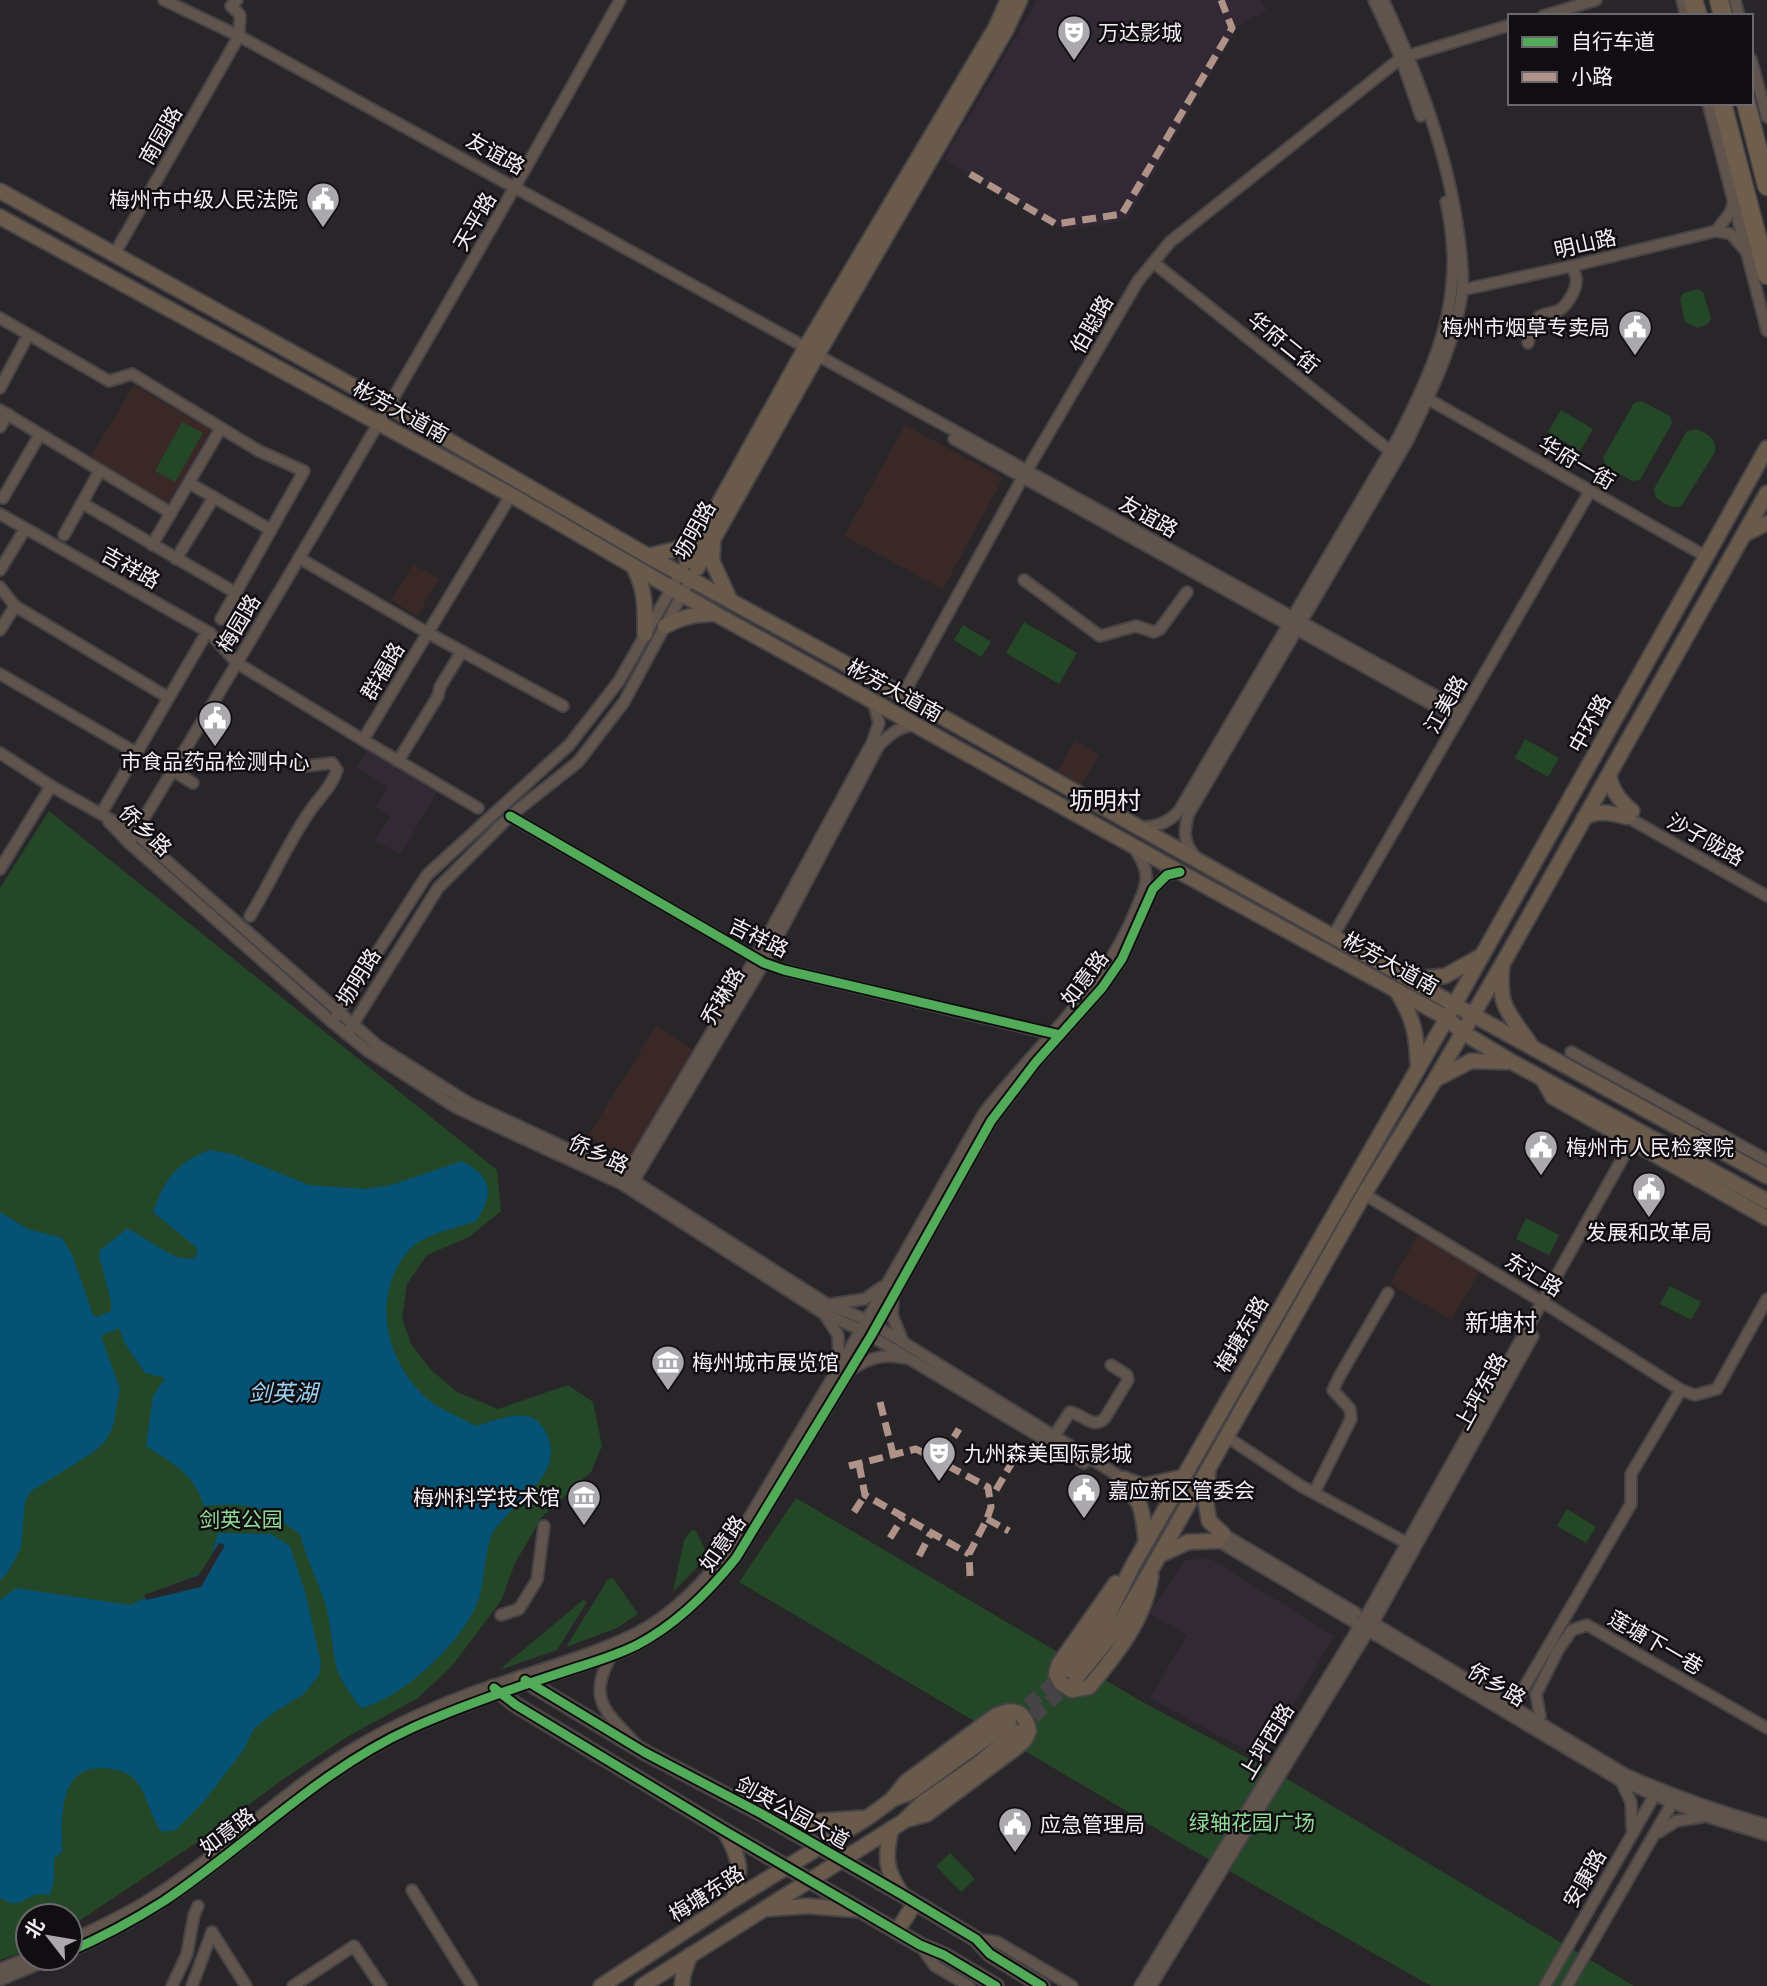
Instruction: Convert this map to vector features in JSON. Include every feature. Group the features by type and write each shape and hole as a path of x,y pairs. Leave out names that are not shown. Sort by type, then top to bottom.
{"highway":[{"path":"1723,105 1767,275"},
{"path":"1747,105 1765,175"}],"main road":[{"name":"坜明路","path":"688,570 812,355 996,27 1008,0"},
{"name":"坜明路","path":"812,355 1007,29 1020,0"},
{"name":"彬芳大道南","path":"0,191 389,407 648,556 688,570 731,601 1767,1176"},
{"name":"彬芳大道南","path":"0,217 511,495 676,592 1447,1018 1462,1032 1637,1138 1767,1201"},
{"name":"中环路","path":"1447,1018 1767,448"},
{"name":"中环路","path":"1462,1032 1767,493"},
{"path":"1744,535 1767,523"},
{"path":"648,556 677,549 708,535 712,561 731,601"},
{"path":"634,567 644,594 645,634"},
{"path":"665,626 697,613 716,614"},
{"path":"1609,775 1610,782 1630,814"},
{"path":"1584,818 1591,813 1630,814"},
{"path":"1409,978 1445,976 1483,955"},
{"path":"1503,963 1501,984 1504,1006 1533,1048"},
{"path":"1396,990 1409,1011 1417,1035 1418,1069"},
{"name":"梅塘东路","path":"1447,1018 1073,1674 1115,1630 1364,1195 1462,1032"},
{"path":"1435,1080 1471,1061 1512,1062"},
{"path":"1637,1138 1767,1218"},
{"path":"1132,1567 1116,1583 1059,1664 1056,1674 1061,1683 1072,1690 1088,1687 1128,1636 1149,1595 1156,1561 1188,1542 1220,1537 1209,1521 1206,1503 1208,1470"},
{"path":"1120,1480 1143,1486 1183,1477"},
{"path":"1120,1480 1132,1492 1140,1506 1146,1542"},
{"name":"剑英公园大道","path":"525,1681 644,1752 842,1859 976,1939 990,1954 1042,1986"},
{"path":"496,1691 725,1831 920,1945 944,1955 996,1986"},
{"path":"893,1799 906,1782 995,1716 1006,1710 1015,1711 1024,1717 1029,1731 1025,1740 1017,1747 927,1814 904,1821"},
{"name":"梅塘东路","path":"601,1986 893,1799 911,1792 1013,1727 977,1765 922,1803 904,1821 642,1986"},
{"path":"762,1814 804,1822 867,1818"},
{"path":"891,1829 886,1858 892,1880 901,1894"},
{"path":"725,1831 740,1867 740,1878 733,1900"},
{"path":"897,1931 915,1903"},
{"path":"761,1909 808,1906 863,1911"},
{"path":"682,1986 690,1955"}],"street":[{"name":"友谊路","path":"164,0 239,36 516,186 812,355 1461,715"},
{"path":"237,0 231,6 240,15 239,36"},
{"name":"天平路","path":"380,423 620,0"},
{"path":"1199,861 1188,848 1184,831 1188,815 1420,394 1447,319 1454,284 1454,257 1448,209 1437,161 1405,57 1374,0"},
{"path":"1139,828 1159,826 1172,819 1179,811 1407,442 1428,399 1456,325 1462,290 1462,263 1456,215 1445,166 1383,0"},
{"path":"1550,14 1596,0"},
{"path":"1405,57 1508,27"},
{"name":"南园路","path":"115,253 239,36"},
{"name":"伯聪路","path":"903,695 1025,474 1138,281 1170,242 1405,57"},
{"path":"1753,66 1767,117"},
{"path":"1709,105 1767,331"},
{"path":"1733,202 1730,213 1716,231 1731,234 1746,251"},
{"name":"明山路","path":"1462,290 1716,231"},
{"name":"华府二街","path":"1154,262 1390,451"},
{"path":"1528,343 1538,317 1556,312 1566,303 1576,286 1572,266"},
{"path":"0,318 109,381 132,374 259,452 304,471 221,619"},
{"path":"0,388 25,341"},
{"name":"华府一街","path":"1428,399 1707,556"},
{"path":"0,427 4,412 171,513"},
{"name":"梅园路","path":"132,838 380,423"},
{"path":"152,545 221,428"},
{"path":"3,498 40,434"},
{"path":"64,535 100,470"},
{"path":"189,483 271,530"},
{"name":"江美路","path":"1333,936 1590,491"},
{"name":"群福路","path":"363,740 511,495"},
{"path":"176,559 214,497"},
{"path":"82,503 236,593"},
{"name":"吉祥路","path":"0,514 210,633 237,663"},
{"path":"0,570 25,529"},
{"path":"299,558 428,633 563,706"},
{"name":"坜明路","path":"335,1017 427,875 569,745 619,681 645,634 676,592 688,570"},
{"path":"1024,580 1100,636 1136,626 1154,632 1160,629 1187,592"},
{"path":"0,587 15,606 164,695"},
{"name":"坜明路","path":"350,1029 438,888 510,816 578,762 624,702 665,626 676,592"},
{"path":"0,630 15,606"},
{"path":"104,811 135,752 202,639"},
{"path":"398,761 462,651"},
{"path":"237,663 478,807"},
{"path":"0,674 135,752"},
{"path":"873,702 879,723 875,744"},
{"path":"875,744 903,726 915,725"},
{"name":"乔琳路","path":"628,1182 760,961 875,744"},
{"name":"侨乡路","path":"0,753 51,786 104,811 350,1029 368,1051 457,1108 628,1182 825,1309 903,1342 1120,1480"},
{"path":"250,916 267,890 282,857 337,770 331,763 298,767"},
{"path":"175,772 193,783"},
{"path":"0,869 51,786"},
{"name":"沙子陇路","path":"1630,814 1767,889"},
{"name":"沙子陇路","path":"1630,814 1767,896"},
{"name":"吉祥路","path":"510,816 760,961 783,970 1056,1034"},
{"path":"1134,847 1145,865 1149,888 1167,875 1180,872"},
{"name":"如意路","path":"869,1328 887,1283 985,1113 1010,1079 1102,988 1122,959 1149,888"},
{"name":"如意路","path":"84,1944 128,1923 166,1899 316,1785 365,1752 496,1691 611,1656 637,1644 679,1617 709,1591 736,1558 869,1328 895,1293 991,1121 1056,1034"},
{"path":"1571,1052 1767,1160"},
{"name":"上坪东路","path":"1367,1624 1637,1138"},
{"name":"东汇路","path":"1364,1195 1546,1304 1681,1390"},
{"path":"887,1283 865,1299 825,1309 838,1335 844,1370 871,1358 891,1356 910,1359"},
{"path":"895,1293 892,1315 903,1342"},
{"path":"1314,1493 1351,1419 1350,1409 1334,1390 1388,1293"},
{"path":"1521,1693 1630,1504 1631,1474 1681,1390 1695,1395 1717,1389 1767,1299"},
{"name":"侨乡路","path":"869,1328 910,1359 1120,1480"},
{"path":"1054,1436 1070,1412 1096,1423 1105,1418 1128,1381 1127,1376 1111,1365"},
{"name":"如意路","path":"525,1681 636,1633 657,1620 694,1589 733,1545 844,1370"},
{"path":"1227,1437 1314,1493 1405,1542"},
{"path":"501,1615 519,1609 537,1580 544,1527"},
{"name":"侨乡路","path":"1220,1537 1656,1793"},
{"name":"侨乡路","path":"1367,1624 1621,1781 1675,1800 1767,1825"},
{"name":"上坪西路","path":"1140,1986 1367,1624"},
{"name":"上坪西路","path":"1151,1986 1367,1624"},
{"name":"莲塘下一巷","path":"1540,1716 1536,1694 1558,1650 1572,1630 1587,1625 1767,1728"},
{"path":"611,1656 598,1686 601,1700 609,1715 644,1752"},
{"name":"如意路","path":"84,1934 156,1895 308,1780 359,1746 466,1695 496,1691"},
{"path":"1621,1781 1631,1802 1633,1816 1628,1840 1642,1855"},
{"name":"安康路","path":"1545,1986 1656,1793"},
{"name":"侨乡路","path":"1675,1800 1705,1816 1767,1835"},
{"name":"安康路","path":"1567,1986 1675,1800"},
{"path":"1654,1835 1676,1821 1705,1816"},
{"path":"412,1891 472,1986"},
{"path":"172,1986 187,1954 198,1906"},
{"path":"192,1986 212,1932 246,1986"},
{"path":"976,1939 997,1942 1072,1986"},
{"path":"920,1945 935,1966 969,1986"},
{"path":"293,1986 354,1946 381,1986"},
{"path":"0,1980 19,1972"}],"shaded area":[{"path":"1037,0 1261,0 1267,10 1238,26 1127,220 1066,231 944,159"},
{"path":"134,385 211,430 166,506 89,460"},
{"path":"905,425 1003,478 943,589 844,536"},
{"path":"413,564 439,579 417,616 391,600"},
{"path":"1075,741 1099,755 1079,788 1056,774"},
{"path":"370,746 440,787 400,855 375,840 390,816 376,807 388,787 356,768"},
{"path":"656,1026 695,1051 627,1160 588,1136"},
{"path":"1418,1235 1480,1271 1451,1320 1390,1284"},
{"path":"1209,1558 1334,1636 1262,1759 1150,1698 1187,1635 1149,1613 1186,1560"}],"green space":[{"path":"1697,289 1703,292 1711,318 1708,324 1698,328 1685,322 1680,298 1684,293"},
{"path":"1642,401 1670,416 1672,423 1640,480 1632,481 1606,466 1603,458 1634,403"},
{"path":"1561,410 1593,429 1580,451 1548,432"},
{"path":"182,422 203,433 175,482 155,471"},
{"path":"1697,429 1713,440 1715,452 1682,505 1669,506 1656,498 1654,489 1687,431"},
{"path":"1024,622 1077,653 1059,684 1006,653"},
{"path":"963,625 991,642 981,657 954,640"},
{"path":"1525,739 1559,758 1548,777 1515,758"},
{"name":"剑英公园","path":"49,811 497,1170 501,1211 469,1237 427,1255 407,1284 402,1318 411,1344 431,1370 457,1392 498,1409 568,1385 593,1402 602,1446 591,1472 542,1517 515,1563 501,1601 452,1666 418,1698 347,1737 84,1918 84,1902 14,1902 14,1955 0,1960 0,888"},
{"path":"1526,1218 1559,1235 1549,1255 1516,1239"},
{"path":"1670,1286 1701,1302 1691,1320 1660,1304"},
{"name":"绿轴花园广场","path":"796,1498 1146,1704 1287,1779 1634,1986 1431,1986 1189,1848 739,1582"},
{"path":"1567,1509 1596,1527 1586,1543 1557,1526"},
{"path":"692,1530 696,1531 708,1556 673,1592 684,1540"},
{"path":"613,1578 638,1614 617,1628 566,1647 608,1579"},
{"path":"583,1600 587,1602 557,1650 499,1670"},
{"path":"950,1853 975,1879 961,1892 936,1866"}],"water":[{"name":"剑英湖","path":"210,1150 232,1154 309,1185 366,1189 391,1185 462,1161 480,1173 487,1186 486,1202 476,1221 423,1240 412,1247 403,1258 389,1290 387,1323 390,1340 413,1384 430,1401 476,1426 513,1416 531,1417 544,1429 550,1443 551,1456 540,1480 492,1534 479,1598 461,1631 431,1665 413,1680 395,1693 361,1708 338,1672 326,1607 300,1534 256,1508 234,1505 204,1506 195,1485 188,1477 174,1464 146,1446 153,1396 165,1378 145,1373 125,1344 119,1328 101,1336 120,1389 113,1427 104,1443 92,1453 30,1492 25,1503 21,1548 7,1574 0,1580 0,1212 28,1229 62,1238 72,1254 93,1315 97,1317 111,1311 100,1250 127,1229 171,1254 188,1259 196,1257 197,1248 153,1212 173,1173 188,1160"},
{"path":"218,1533 271,1534 290,1546 306,1595 321,1663 319,1675 304,1694 273,1713 254,1729 244,1749 206,1799 176,1830 162,1832 142,1790 126,1773 99,1768 85,1771 69,1787 65,1799 62,1852 54,1858 54,1880 50,1895 38,1894 14,1903 0,1898 0,1600 16,1588 130,1605 201,1573 211,1557"}],"pier":[{"path":"219,1543 225,1545 201,1587 146,1600 144,1595 199,1575"}],"tunnel":[{"path":"1012,1719 1068,1671"},
{"path":"1018,1731 1075,1678"}],"marked path":[{"path":"970,174 1056,224 1122,214 1232,28 1221,0"},
{"path":"880,1402 893,1454"},
{"path":"943,1455 959,1429"},
{"path":"849,1466 916,1449 988,1487 991,1507 969,1554 970,1576"},
{"path":"996,1490 1014,1459"},
{"path":"859,1464 865,1495 969,1554"},
{"path":"854,1512 865,1495"},
{"path":"890,1538 903,1517"},
{"path":"987,1519 1009,1531"},
{"path":"919,1556 931,1533"}],"cycle path":[{"path":"510,816 764,963 1060,1035"},
{"path":"84,1945 164,1901 315,1786 378,1745 466,1706 627,1650 652,1637 703,1595 736,1558 871,1336 991,1121 1036,1062 1102,988 1122,959 1153,889 1167,875 1180,872"},
{"path":"525,1680 644,1752 762,1814 901,1894 976,1939 990,1954 1042,1986"},
{"path":"494,1688 516,1705 725,1831 920,1945 944,1955 996,1986"}],"place":[{"name":"万达影城","path":"1074,62"},
{"name":"梅州市中级人民法院","path":"323,229"},
{"name":"梅州市烟草专卖局","path":"1635,357"},
{"name":"市食品药品检测中心","path":"215,748"},
{"name":"梅州市人民检察院","path":"1541,1177"},
{"name":"发展和改革局","path":"1649,1219"},
{"name":"梅州城市展览馆","path":"668,1392"},
{"name":"九州森美国际影城","path":"939,1483"},
{"name":"嘉应新区管委会","path":"1084,1520"},
{"name":"梅州科学技术馆","path":"584,1527"},
{"name":"应急管理局","path":"1015,1854"}],"district":[{"name":"坜明村","path":"1105,799"},
{"name":"新塘村","path":"1501,1321"}]}
